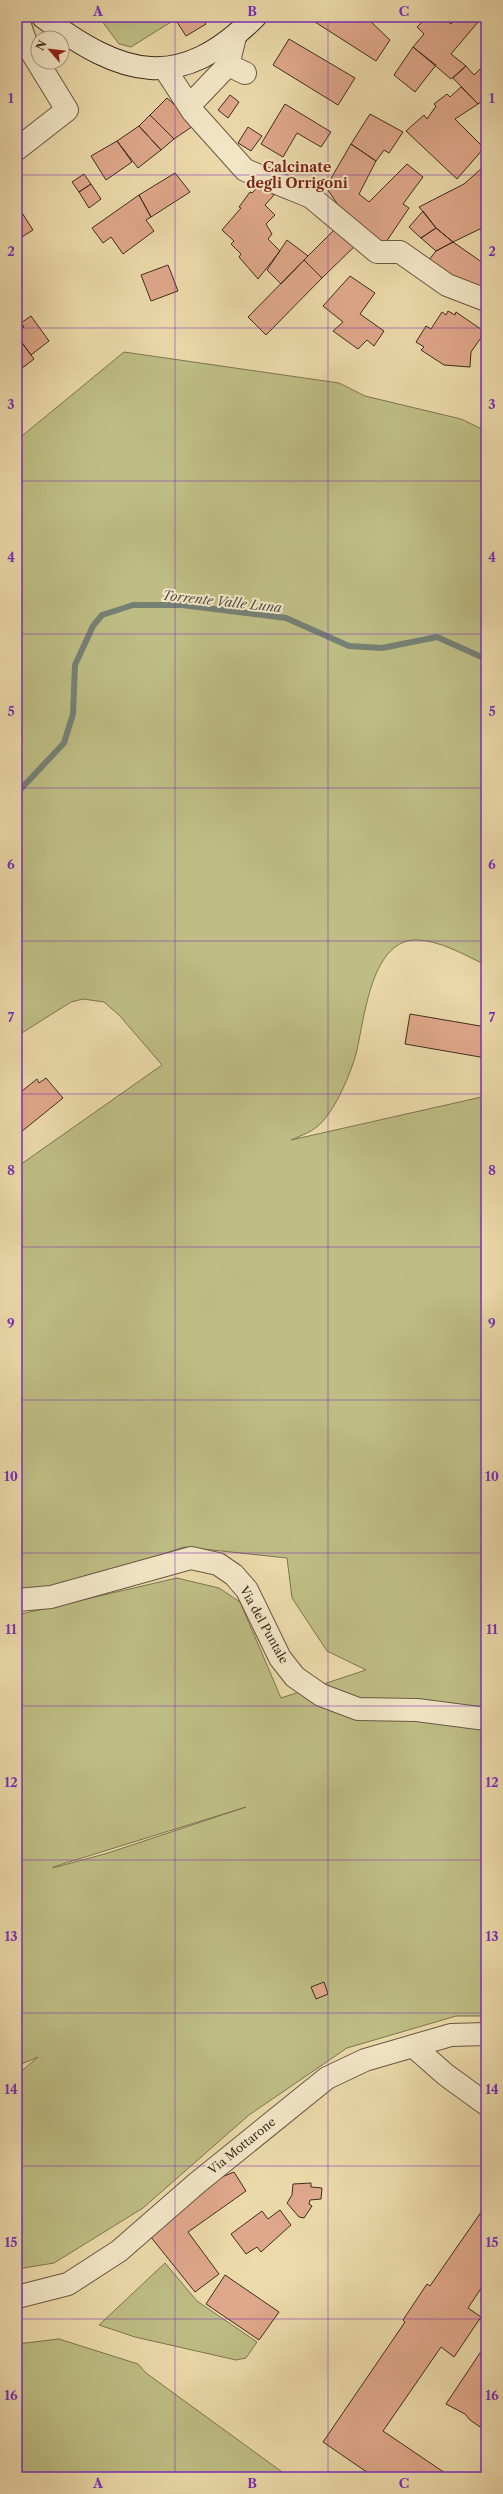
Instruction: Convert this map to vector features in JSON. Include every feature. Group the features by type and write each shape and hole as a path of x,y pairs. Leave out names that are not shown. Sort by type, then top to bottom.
{"street":[{"path":"17,17 26,43 67,110 17,149"},
{"path":"26,43 33,17"},
{"path":"43,17 66,34 113,60 142,68 165,69 202,59 235,37 255,17"},
{"path":"189,106 236,69 235,37"},
{"path":"165,69 189,106 246,170 311,197 377,252 400,252 447,285 486,300"},
{"name":"Via del Puntale","path":"17,1600 51,1597 191,1558 218,1564 234,1575 247,1590 280,1658 295,1677 321,1695 358,1709 417,1710 486,1719"},
{"name":"Via Mottarone","path":"17,2297 68,2284 119,2251 197,2183 327,2078 365,2060 451,2035 486,2034"},
{"path":"413,2046 446,2075 486,2104"}],"green space":[{"path":"99,17 179,17 131,47 119,44"},
{"path":"124,352 339,383 365,396 461,419 486,431 486,965 434,942 415,940 400,944 388,954 379,968 372,986 366,1005 356,1054 347,1081 338,1099 328,1115 319,1125 307,1133 291,1140 486,1096 486,2016 456,2016 347,2048 249,2115 143,2208 54,2263 17,2269 17,2075 38,2057 17,2066 17,1615 177,1578 219,1588 240,1602 281,1698 366,1670 327,1651 292,1598 287,1558 184,1547 78,1583 17,1593 17,1167 162,1065 119,1015 104,1002 83,999 71,1002 17,1036 17,440","holes":["246,1807 108,1853 53,1868"]},
{"path":"165,2263 197,2301 257,2342 246,2358 236,2360 135,2337 99,2325"},
{"path":"59,2339 138,2364 146,2373 289,2477 17,2477 17,2344"}],"building":[{"path":"185,17 202,17 206,24 186,36 177,22"},
{"path":"319,17 351,17 358,22 366,17 390,40 376,61 315,22"},
{"path":"427,17 443,17 451,24 458,17 473,17 478,22 451,54 466,66 451,79 413,47 424,34 417,27"},
{"path":"289,39 355,78 338,105 273,65"},
{"path":"413,47 436,65 415,92 394,75"},
{"path":"486,63 486,98 478,104 453,78 466,66 474,75"},
{"path":"461,87 478,104 455,119 484,148 457,179 406,131 424,115 427,119 436,106 434,104 447,94 450,97"},
{"path":"230,95 239,102 228,118 218,110"},
{"path":"167,98 196,124 174,139 150,115"},
{"path":"285,104 331,132 321,147 297,133 283,157 261,144"},
{"path":"370,114 403,132 389,153 384,150 376,161 351,144"},
{"path":"150,115 174,139 161,150 139,126"},
{"path":"139,126 161,150 138,168 117,141"},
{"path":"248,127 262,136 251,151 238,143"},
{"path":"117,141 132,162 106,180 91,156"},
{"path":"351,144 376,161 359,194 369,202 407,164 423,177 403,204 409,208 384,245 342,211 326,187"},
{"path":"482,168 486,174 486,210 484,211 486,226 453,242 436,228 419,207 464,184"},
{"path":"175,173 190,192 151,217 139,195"},
{"path":"84,174 91,184 79,192 72,182"},
{"path":"91,184 101,199 89,208 79,192"},
{"path":"261,184 274,195 265,205 275,215 266,224 272,234 268,239 280,251 258,279 239,257 241,254 231,244 234,241 222,230 241,208 239,207 250,192 252,193"},
{"path":"139,195 151,217 146,220 154,231 123,254 111,237 103,243 92,228"},
{"path":"17,205 33,230 17,240"},
{"path":"423,211 436,228 421,238 409,227"},
{"path":"340,224 358,243 322,278 304,260"},
{"path":"436,228 453,242 436,251 421,238"},
{"path":"287,240 308,256 281,284 267,270"},
{"path":"453,242 486,265 486,295 425,265 436,251"},
{"path":"304,260 322,278 266,335 248,317"},
{"path":"168,265 178,291 151,301 141,275"},
{"path":"350,276 375,293 360,314 384,331 374,346 367,340 358,349 333,331 343,322 323,306"},
{"path":"448,311 455,315 456,312 485,332 471,352 470,367 444,365 421,350 424,347 416,342 426,326 431,329 442,312 446,315"},
{"path":"31,316 49,341 31,355 17,336 17,333 24,327 21,323"},
{"path":"17,336 34,359 17,372"},
{"path":"410,1014 486,1027 486,1058 405,1044"},
{"path":"46,1078 63,1098 21,1132 17,1127 17,1095 37,1079 39,1083"},
{"path":"324,1982 328,1994 316,1999 311,1987"},
{"path":"234,2172 246,2191 188,2232 219,2274 195,2292 146,2231 217,2179"},
{"path":"311,2183 311,2187 322,2188 321,2199 310,2200 309,2204 312,2206 304,2218 299,2217 287,2203 292,2195 293,2184"},
{"path":"486,2205 486,2281 468,2308 481,2317 454,2357 441,2347 383,2431 451,2477 374,2477 323,2442 405,2322 403,2320 427,2284 430,2286"},
{"path":"280,2210 291,2225 261,2252 257,2247 246,2254 231,2234 262,2211 268,2219"},
{"path":"225,2275 279,2312 259,2340 206,2304"},
{"path":"486,2344 486,2431 470,2420 465,2414 446,2404"}],"waterway":[{"name":"Torrente Valle Luna","path":"17,793 64,743 73,714 75,665 93,626 102,615 133,605 182,605 286,618 349,646 382,648 437,637 486,659"}],"district":[{"name":"Calcinate degli Orrigoni","path":"297,176"}]}
